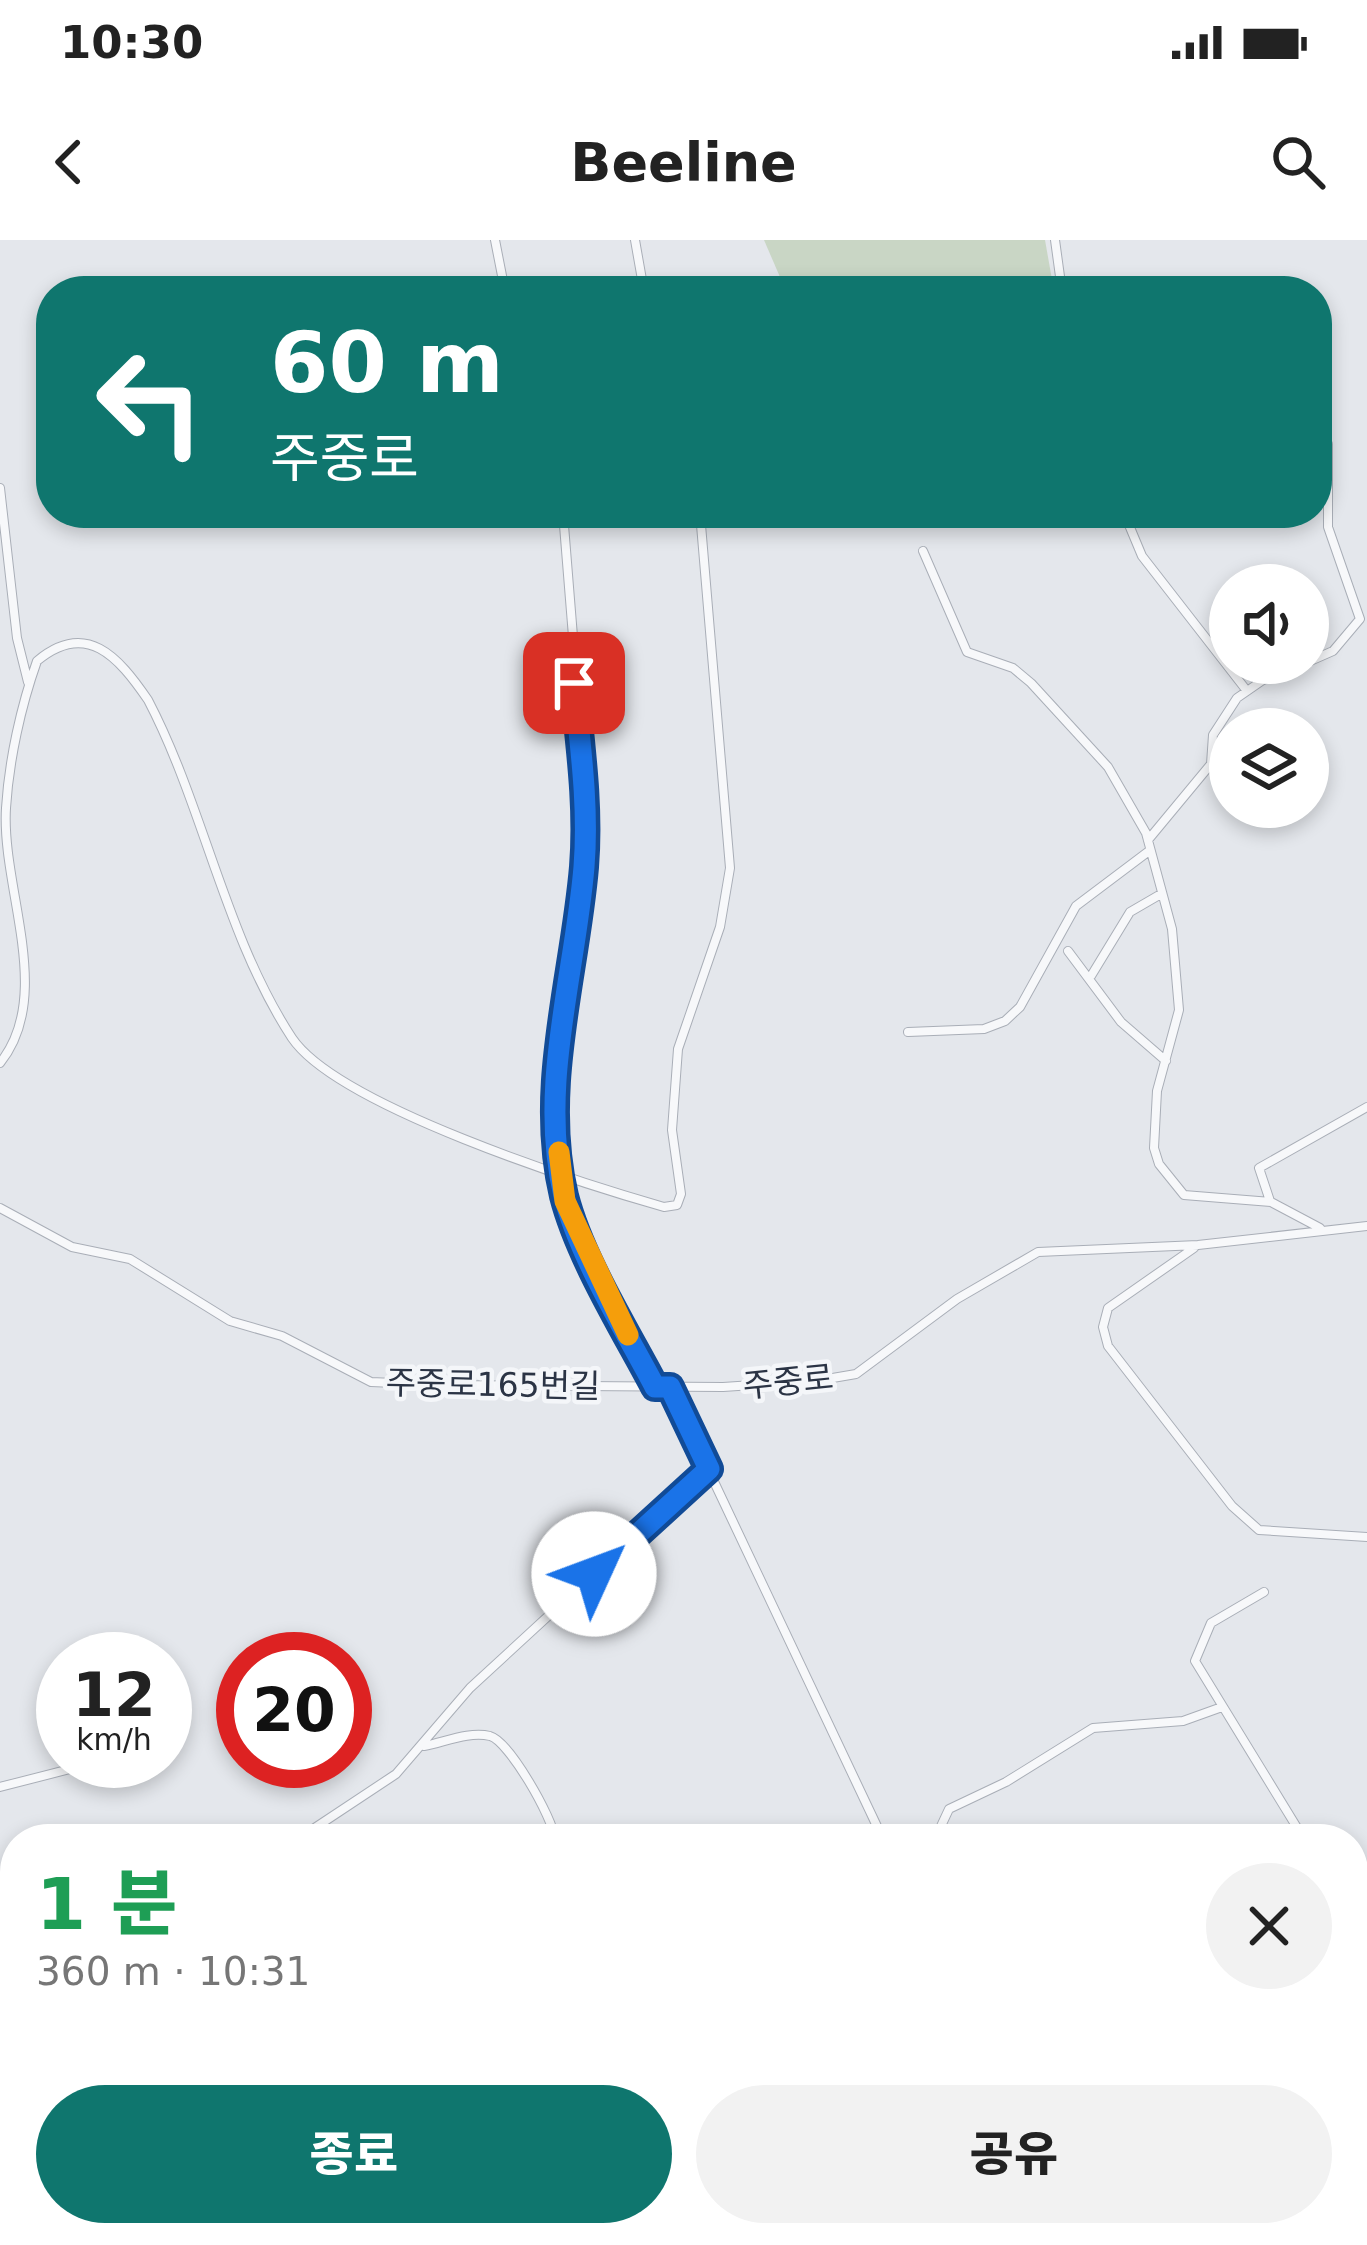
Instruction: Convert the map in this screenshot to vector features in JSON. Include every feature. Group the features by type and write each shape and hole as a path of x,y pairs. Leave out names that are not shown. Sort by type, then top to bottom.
{"lane":[{"path":"495,240 502,276"},
{"path":"635,240 641,276"},
{"path":"1055,240 1060,276"},
{"path":"0,488 17,638 28,684"},
{"path":"564,528 586,797 584,867 557,1057 561,1176 565,1201 655,1387"},
{"path":"0,1063 22,1025 23,980 5,810 28,684 37,661 67,641 81,640 96,646 138,685 160,722 253,958 306,1055 418,1124 493,1146 561,1176 664,1207 676,1205 681,1194 672,1130 678,1048 720,927 730,868 701,528"},
{"path":"1130,528 1142,556 1247,691"},
{"path":"1328,528 1360,619 1329,653"},
{"path":"923,551 967,652 1013,668 1083,736 1132,805 1172,929 1179,1010 1157,1091 1154,1148 1171,1182 1184,1195 1203,1201 1271,1202 1322,1229"},
{"path":"908,1033 984,1029 1005,1022 1028,994 1076,906 1148,846 1210,764 1213,735 1247,691 1262,684"},
{"path":"1091,976 1130,912 1161,894"},
{"path":"1069,951 1120,1022 1166,1060"},
{"path":"1271,1202 1259,1168 1367,1107"},
{"name":"주중로165번길","path":"0,1208 72,1246 130,1259 230,1322 282,1336 371,1382 670,1387"},
{"name":"주중로","path":"670,1387 814,1381 856,1374 957,1299 1038,1252 1198,1246 1367,1226"},
{"path":"1198,1246 1108,1308 1103,1327 1108,1346 1232,1506 1259,1530 1367,1537"},
{"path":"670,1387 876,1824"},
{"path":"321,1824 396,1774 470,1688 709,1469"},
{"path":"1264,1592 1210,1624 1196,1661 1295,1824"},
{"path":"942,1824 949,1809 1006,1782 1093,1728 1183,1720 1222,1707"},
{"path":"422,1746 464,1736 489,1736 507,1744 550,1824"},
{"path":"0,1787 36,1778"}],"green space":[{"path":"764,240 1045,240 1051,276 780,276"}],"slow traffic":[{"path":"559,1152 565,1201 628,1335"}],"route":[{"path":"574,683 586,797 584,867 557,1057 565,1201 655,1387 670,1387 709,1469 594,1574"}]}
